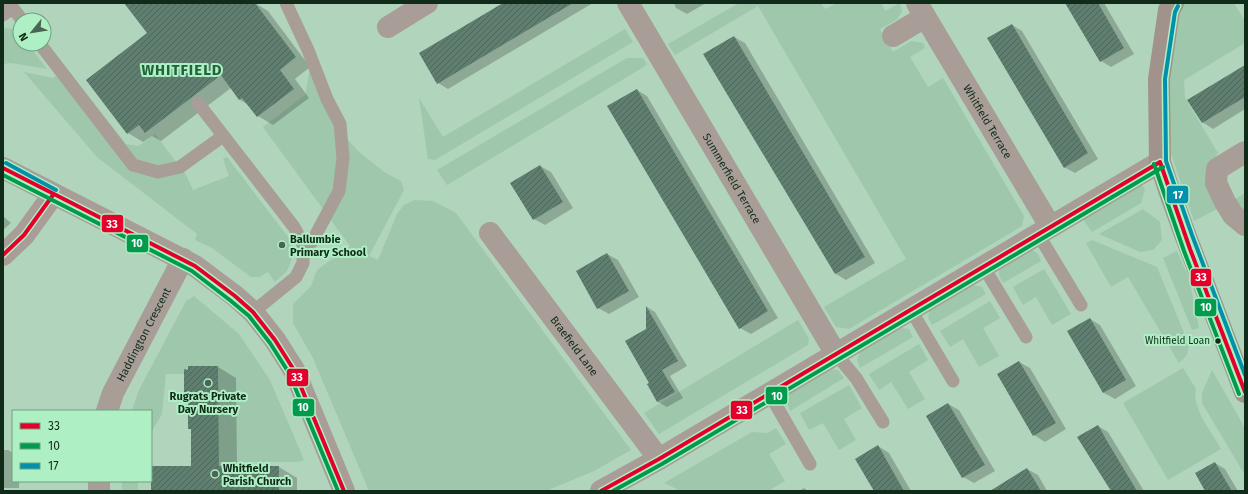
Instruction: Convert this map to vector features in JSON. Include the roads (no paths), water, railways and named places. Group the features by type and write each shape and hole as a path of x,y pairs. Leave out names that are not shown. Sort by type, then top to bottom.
{"street":[{"path":"388,27 427,3"},
{"name":"Summerfield Terrace","path":"628,3 836,354"},
{"path":"1173,3 1168,10 1159,79 1160,162 1171,196 1245,392"},
{"name":"Whitfield Terrace","path":"893,36 921,10 1044,230"},
{"path":"1245,152 1217,169 1216,183 1224,202 1233,215 1245,224"},
{"path":"601,491 659,459 1160,162"},
{"path":"3,168 183,259 214,279 253,312 275,340 294,370 344,491"},
{"path":"3,255 24,235 54,195"},
{"name":"Braefield Lane","path":"490,233 659,459"},
{"name":"Haddington Crescent","path":"107,410 113,393 183,259"}],"lane":[{"path":"286,3 308,50 327,99 340,124 343,158 339,191 312,242 302,244"},
{"path":"46,52 133,165 158,172 180,167 223,136"},
{"path":"198,103 294,227 302,244 303,263 296,276 253,312"},
{"path":"1044,230 1081,305"},
{"path":"983,266 1026,337"},
{"path":"911,310 953,381"},
{"path":"836,354 856,378 883,422"},
{"path":"769,393 810,464"}],"place":[{"name":"Ballumbie Primary School","path":"282,245"},
{"name":"Whitfield Loan","path":"1218,341"},
{"name":"Rugrats Private Day Nursery","path":"208,383"},
{"name":"Whitfield Parish Church","path":"215,474"}],"district":[{"name":"WHITFIELD","path":"182,70"}]}
